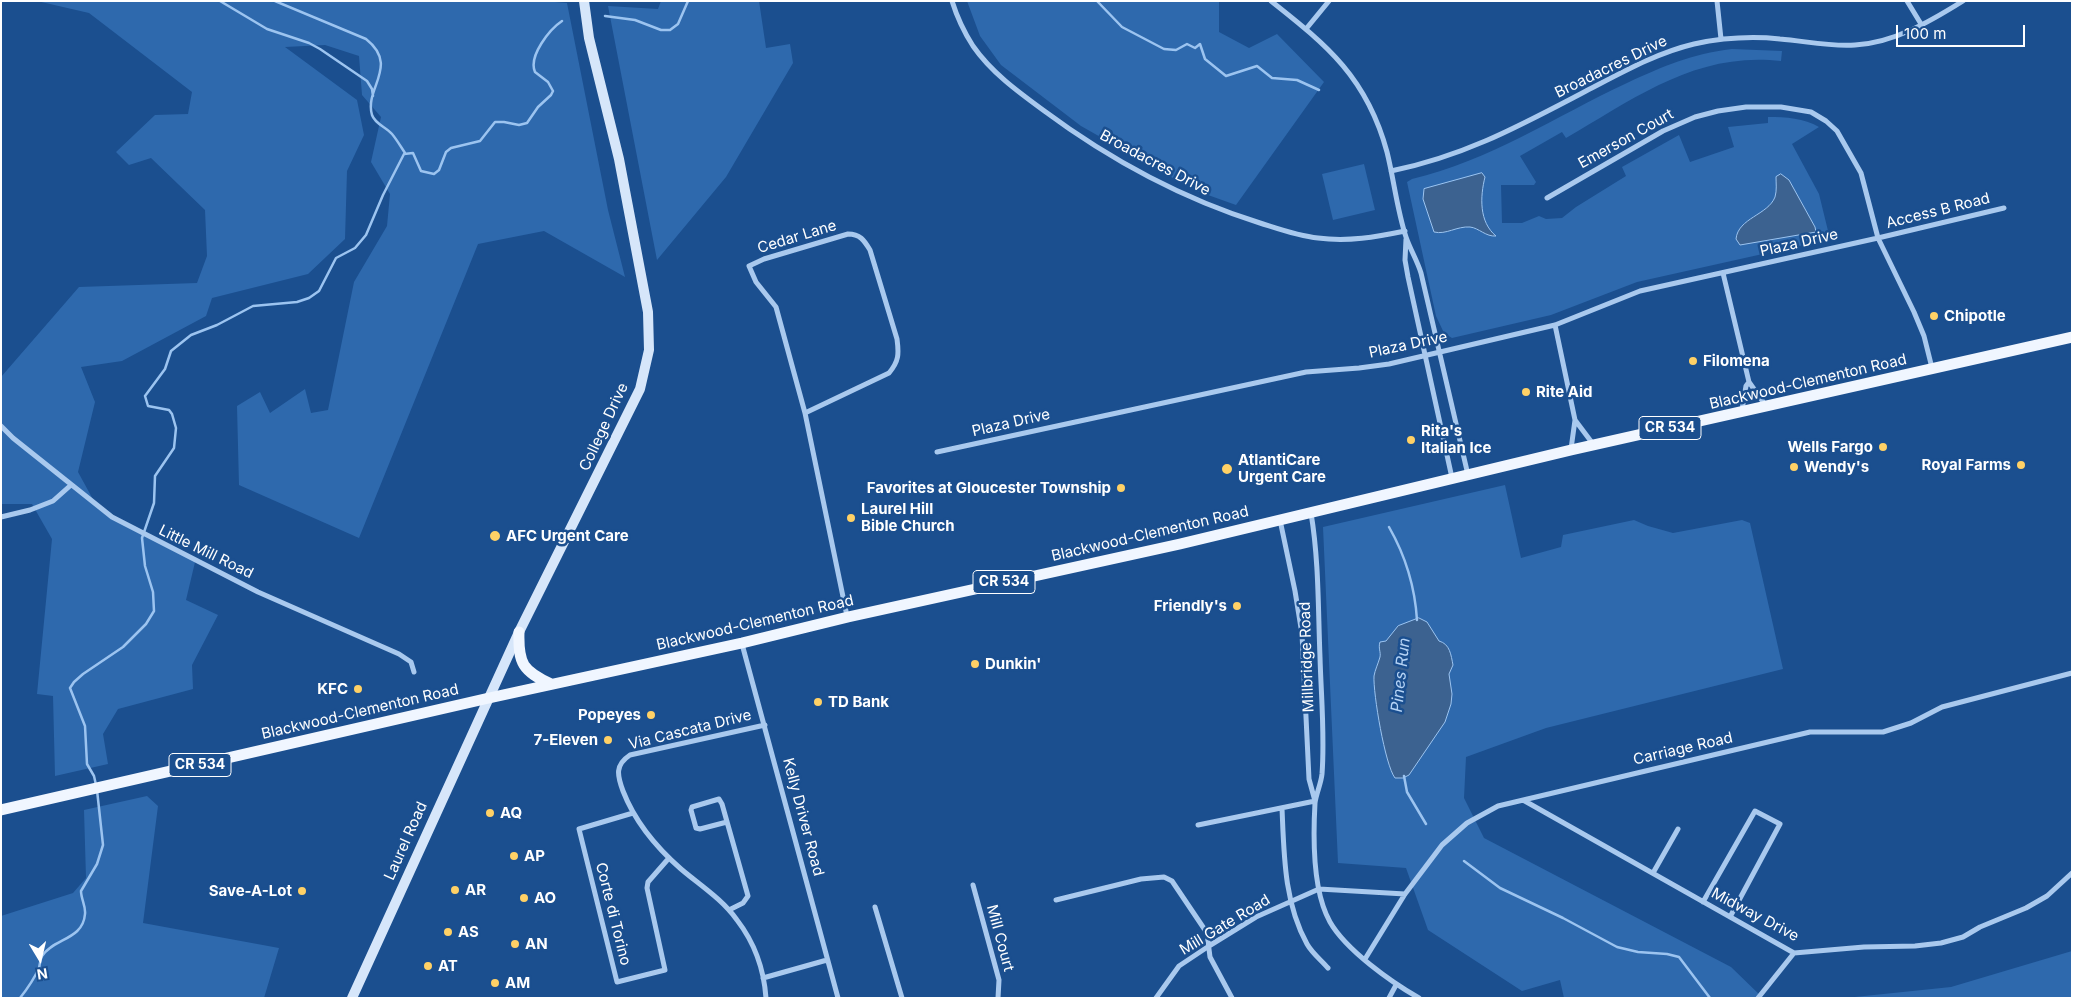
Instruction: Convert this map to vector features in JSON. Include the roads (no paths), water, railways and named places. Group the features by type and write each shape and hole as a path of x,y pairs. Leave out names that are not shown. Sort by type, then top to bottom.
{"main road":[{"name":"College Drive","path":"488,698 640,389 649,350 647,302 619,159 589,38 584,1"},
{"name":"Blackwood-Clementon Road","path":"1,810 488,698 1180,544 1571,450 2072,337"},
{"path":"519,632 519,654 524,667 535,677 551,684"},
{"name":"Laurel Road","path":"352,998 488,698"}],"street":[{"name":"Broadacres Drive","path":"952,1 960,24 973,45 995,72 1080,137 1162,184 1211,206 1305,236 1361,239 1404,230"},
{"path":"1270,1 1306,29 1339,60 1365,97 1381,131 1406,239 1417,260 1468,474"},
{"path":"1306,29 1329,1"},
{"path":"1717,1 1722,39"},
{"path":"1907,1 1921,24"},
{"name":"Broadacres Drive","path":"1391,171 1437,160 1484,143 1664,53 1694,44 1722,39 1766,38 1854,45 1875,43 1893,38 1963,1"},
{"name":"Emerson Court","path":"1547,198 1651,137 1685,120 1731,109 1766,107 1796,108 1820,117 1832,126 1841,137 1864,180 1878,238 1924,336 1932,369"},
{"name":"Access B Road","path":"1878,238 2004,208"},
{"name":"Cedar Lane","path":"805,413 889,373 897,363 899,353 897,339 870,250 863,239 855,234 848,234 764,258 749,266 756,282 776,307 805,413 848,617"},
{"name":"Plaza Drive","path":"937,452 1306,372 1389,364 1554,325 1640,291 1878,238"},
{"path":"1406,239 1406,270 1452,478"},
{"path":"1724,272 1749,382 1767,407"},
{"path":"1554,325 1575,420 1571,450"},
{"path":"1741,412 1746,386 1749,382"},
{"path":"1575,420 1594,445"},
{"name":"Little Mill Road","path":"1,426 112,517 149,538 273,599 399,654 410,662 414,672"},
{"path":"1,517 30,510 53,500 71,485"},
{"name":"Millbridge Road","path":"1310,512 1317,565 1322,726 1322,774 1315,801"},
{"name":"Millbridge Road","path":"1279,519 1296,591 1302,634 1309,779 1315,801 1316,866 1324,909 1330,922 1356,953 1396,985 1419,998"},
{"name":"Kelly Driver Road","path":"742,643 838,998"},
{"name":"Carriage Road","path":"1365,959 1405,894 1442,845 1467,824 1498,806 1810,732 1883,732 1912,723 1942,707 2072,673"},
{"name":"Via Cascata Drive","path":"765,725 630,755 622,760 618,776 624,794 648,836 669,858 729,910 746,932 764,978 766,998"},
{"path":"727,822 700,829 696,828 691,810 692,807 718,799 722,804 748,896 743,904 729,910"},
{"name":"Midway Drive","path":"1522,800 1794,953 1864,947 1915,946 1941,943 1963,937 1980,927 2047,896 2072,874"},
{"path":"1198,825 1315,801"},
{"path":"1282,808 1286,875 1290,902 1308,945 1328,968"},
{"path":"1704,902 1755,811 1780,824 1730,917"},
{"name":"Corte di Torino","path":"634,813 579,828 617,982 664,970 647,888 648,882 669,858"},
{"path":"1653,873 1678,829"},
{"path":"1056,900 1141,879 1164,877 1172,881 1207,932 1210,956 1232,998"},
{"name":"Mill Court","path":"973,885 999,980 998,998"},
{"path":"1319,889 1405,894"},
{"name":"Mill Gate Road","path":"1160,997 1179,966 1256,917 1319,889"},
{"path":"875,907 902,998"},
{"path":"1758,998 1794,953"},
{"path":"764,978 827,960"},
{"path":"1390,998 1396,985"}],"water":[{"path":"1482,173 1485,177 1482,209 1486,224 1496,236 1470,227 1438,233 1434,232 1423,199 1424,189"},
{"path":"1781,174 1789,180 1816,232 1740,245 1736,239 1738,232 1747,221 1771,203 1776,194 1776,177"},
{"path":"1419,618 1427,622 1439,641 1443,642 1449,650 1453,665 1449,674 1452,694 1451,704 1445,722 1409,775 1403,778 1395,778 1387,759 1380,729 1374,676 1380,657 1380,642 1386,641 1398,626"}],"waterway":[{"path":"220,1 267,29 309,43 320,49 367,81 372,89 373,96"},
{"path":"275,1 366,39 376,49 380,58 381,68 372,96 372,115 376,121 392,134 405,153"},
{"path":"605,16 635,20 661,30 670,30 678,24 688,1"},
{"path":"1097,1 1122,27 1164,49 1176,50 1187,44 1195,48 1200,44 1205,59 1226,76 1257,66 1272,78 1297,80 1319,90"},
{"path":"96,785 94,776 87,764 85,726 70,688 83,674 123,647 146,624 154,611 153,592 145,566 142,538 154,503 155,476 174,448 176,428 169,410 148,406 145,396 165,369 171,351 191,335 217,325 253,306 297,302 309,298 319,291 336,258 355,248 366,235 383,195 404,154 413,153 421,171 434,174 439,170 446,152 451,148 480,141 495,122 519,125 527,123 538,107 553,91 548,82 535,72 535,58 546,36 562,21"},
{"name":"Pines Run","path":"1389,527 1400,549 1408,572 1417,620"},
{"name":"Pines Run","path":"1404,776 1407,792 1426,824"},
{"path":"20,998 35,976 40,960 47,950 74,934 83,923 85,911 81,891 97,864 103,845 97,790"},
{"name":"Pines Run","path":"1464,861 1500,888 1563,918 1617,947 1638,952 1667,954 1679,957 1710,998"}],"place":[{"name":"Chipotle","path":"1934,316"},
{"name":"Filomena","path":"1693,361"},
{"name":"Rite Aid","path":"1526,392"},
{"name":"Rita's Italian Ice","path":"1411,440"},
{"name":"Wells Fargo","path":"1883,447"},
{"name":"Royal Farms","path":"2021,465"},
{"name":"Wendy's","path":"1794,467"},
{"name":"AtlantiCare Urgent Care","path":"1227,469"},
{"name":"Favorites at Gloucester Township","path":"1121,488"},
{"name":"Laurel Hill Bible Church","path":"851,518"},
{"name":"AFC Urgent Care","path":"495,536"},
{"name":"Friendly's","path":"1237,606"},
{"name":"Dunkin'","path":"975,664"},
{"name":"KFC","path":"358,689"},
{"name":"TD Bank","path":"818,702"},
{"name":"Popeyes","path":"651,715"},
{"name":"7-Eleven","path":"608,740"},
{"name":"AQ","path":"490,813"},
{"name":"AP","path":"514,856"},
{"name":"AR","path":"455,890"},
{"name":"Save-A-Lot","path":"302,891"},
{"name":"AO","path":"524,898"},
{"name":"AS","path":"448,932"},
{"name":"AN","path":"515,944"},
{"name":"AT","path":"428,966"},
{"name":"AM","path":"495,983"}]}
